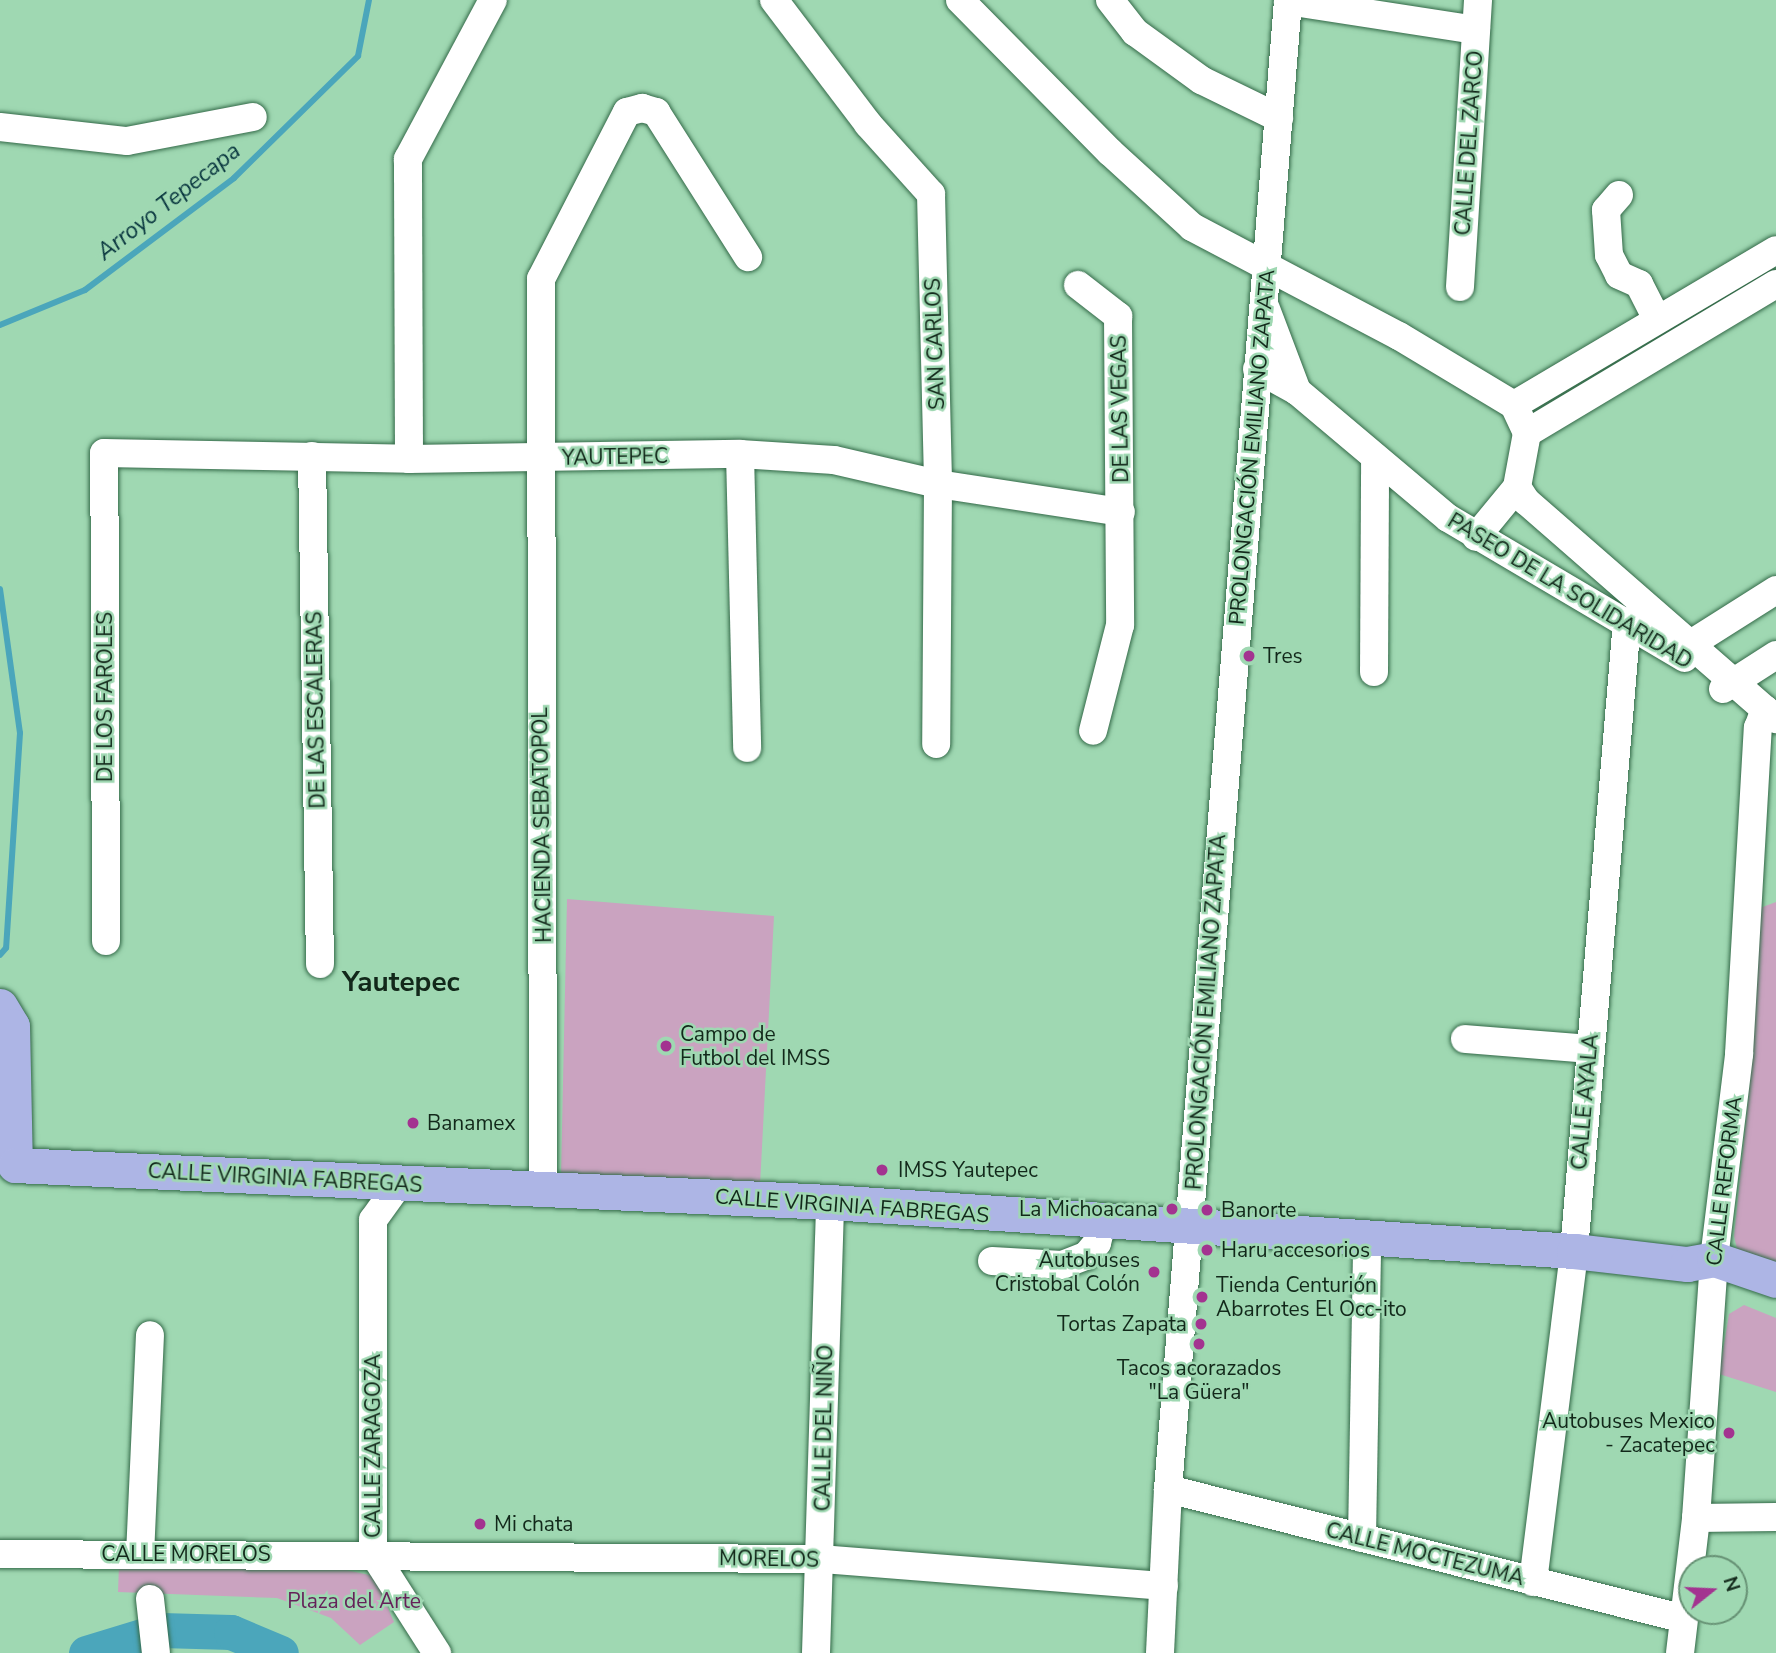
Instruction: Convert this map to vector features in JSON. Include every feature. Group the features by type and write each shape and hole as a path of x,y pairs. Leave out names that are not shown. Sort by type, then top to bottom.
{"main road":[{"path":"0,1006 12,1026 8,1165"},
{"name":"CALLE VIRGINIA FABREGAS","path":"8,1165 830,1202 1190,1229 1574,1251 1704,1268"},
{"path":"1704,1268 1776,1280"},
{"path":"1704,1268 1776,1301"}],"street":[{"path":"409,459 408,159 494,0"},
{"name":"SAN CARLOS","path":"774,0 868,124 930,194 938,484 936,744"},
{"path":"960,0 1110,152 1192,226 1268,271 1399,336 1514,405 1527,433 1517,487 1476,537"},
{"path":"1110,0 1135,32 1201,80 1279,118"},
{"path":"1288,0 1476,30"},
{"name":"PROLONGACIÓN EMILIANO ZAPATA","path":"1160,1653 1168,1489 1288,0"},
{"name":"CALLE DEL ZARCO","path":"1460,287 1478,0"},
{"name":"HACIENDA SEBATOPOL","path":"543,1191 538,459 541,279 627,112 642,108 656,112 748,257"},
{"path":"0,127 127,141 253,117"},
{"path":"1619,195 1606,210 1609,255 1619,275 1639,284 1656,318"},
{"path":"1514,405 1656,318 1776,250"},
{"path":"1527,433 1776,284"},
{"name":"DE LAS VEGAS","path":"1078,285 1118,316 1121,512"},
{"path":"1264,303 1297,391"},
{"name":"PASEO DE LA SOLIDARIDAD","path":"1257,369 1297,391 1375,458 1476,537 1627,621 1685,648"},
{"name":"YAUTEPEC","path":"104,453 409,459 740,454 834,460 938,484 1121,512"},
{"name":"DE LOS FAROLES","path":"104,453 106,941"},
{"path":"740,454 747,748"},
{"name":"DE LAS ESCALERAS","path":"312,456 320,964"},
{"path":"1374,672 1375,458"},
{"name":"PASEO DE LA SOLIDARIDAD","path":"1517,487 1526,501 1685,648 1724,679 1769,725"},
{"path":"1093,730 1119,625 1121,512"},
{"path":"1685,648 1776,590"},
{"name":"CALLE AYALA","path":"1532,1582 1574,1251 1627,621"},
{"path":"1724,679 1776,655"},
{"name":"CALLE REFORMA","path":"1690,1555 1696,1518 1704,1268 1739,1054 1769,725"},
{"path":"1465,1039 1589,1049"},
{"name":"CALLE ZARAGOZA","path":"356,1180 373,1220 373,1553 437,1653"},
{"path":"373,1220 399,1184"},
{"name":"CALLE DEL NIÑO","path":"816,1653 830,1202"},
{"path":"992,1261 1062,1265 1086,1256 1097,1243 1102,1223"},
{"path":"1362,1538 1367,1238"},
{"path":"140,1555 149,1335"},
{"name":"CALLE MOCTEZUMA","path":"1168,1489 1678,1617"},
{"path":"1696,1518 1776,1517"},
{"name":"MORELOS","path":"373,1553 821,1559 1164,1586"},
{"name":"CALLE MORELOS","path":"0,1554 373,1553"},
{"path":"150,1599 156,1653"},
{"name":"CALLE REFORMA","path":"1680,1653 1681,1625"}],"green space":[{"name":"Campo de Futbol del IMSS","path":"567,899 774,916 760,1185 561,1175"},
{"path":"1776,902 1776,1280 1739,1258 1734,1236 1750,1082 1749,912"},
{"path":"1744,1305 1776,1318 1776,1392 1719,1374 1729,1314"},
{"name":"Plaza del Arte","path":"119,1565 323,1565 374,1576 394,1622 360,1645 331,1618 277,1598 118,1592"}],"waterway":[{"name":"Arroyo Tepecapa","path":"0,325 85,290 234,178 358,56 369,0"},
{"name":"Arroyo Tepecapa","path":"0,589 20,733 6,948 0,955"},
{"path":"86,1653 161,1630 231,1632 281,1653"}],"place":[{"name":"Tres","path":"1249,656"},
{"name":"Campo de Futbol del IMSS","path":"666,1046"},
{"name":"Banamex","path":"413,1123"},
{"name":"IMSS Yautepec","path":"882,1170"},
{"name":"La Michoacana","path":"1172,1209"},
{"name":"Banorte","path":"1207,1210"},
{"name":"Haru accesorios","path":"1207,1250"},
{"name":"Autobuses Cristobal Colón","path":"1154,1272"},
{"name":"Tienda Centurión Abarrotes El Occ-ito","path":"1202,1297"},
{"name":"Tortas Zapata","path":"1201,1324"},
{"name":"Tacos acorazados \"La Güera\"","path":"1199,1344"},
{"name":"Autobuses Mexico - Zacatepec","path":"1729,1433"},
{"name":"Mi chata","path":"480,1524"}],"district":[{"name":"Yautepec","path":"401,982"}]}
